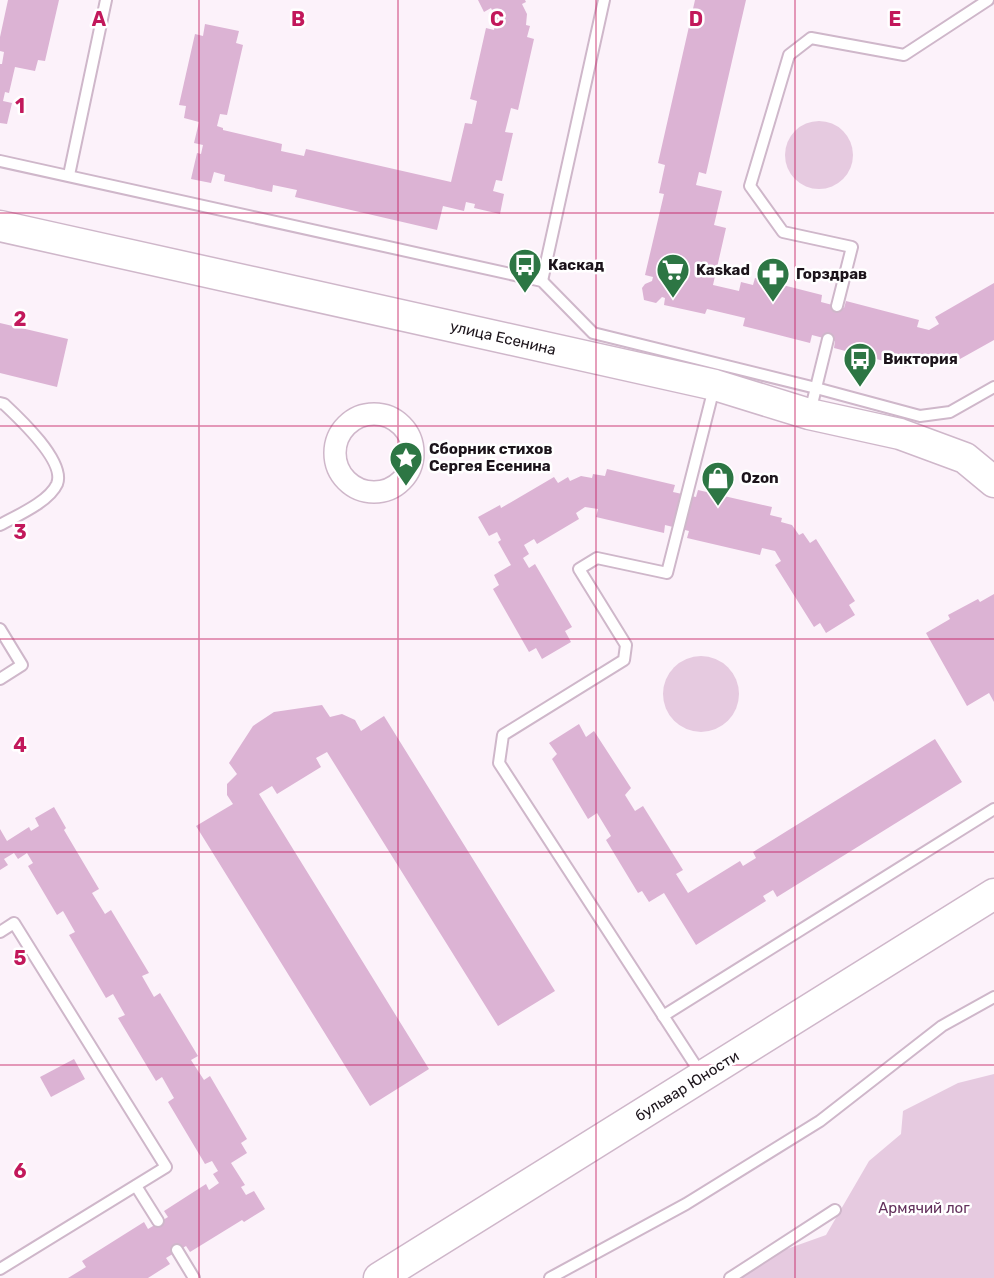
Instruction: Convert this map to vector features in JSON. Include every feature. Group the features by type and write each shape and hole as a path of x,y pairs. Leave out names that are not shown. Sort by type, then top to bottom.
{"street":[{"name":"улица Есенина","path":"0,225 715,385 813,401 965,458 994,482"},
{"name":"бульвар Юности","path":"379,1278 994,894"}],"lane":[{"path":"69,175 106,0"},
{"path":"542,281 604,0"},
{"path":"837,306 852,247 783,232 750,186 789,55 812,38 904,55 988,0"},
{"path":"0,161 542,281 593,333 813,401 920,416 950,412 994,387"},
{"path":"813,401 828,339"},
{"path":"702,1077 499,764 503,735 624,660 626,645 579,569 597,558 668,573 715,385"},
{"path":"0,403 10,409 37,438 57,470 58,483 49,494 28,510 0,525"},
{"path":"0,629 22,666 0,679"},
{"path":"663,1016 994,809"},
{"path":"0,932 14,923 165,1167 0,1269"},
{"path":"550,1278 687,1204 820,1121 942,1026 994,997"},
{"path":"136,1186 158,1221"},
{"path":"730,1278 835,1210"},
{"path":"177,1250 194,1278"}],"green space":[{"path":"819,121 832,124 843,131 850,142 853,155 850,168 843,179 832,186 819,189 806,186 795,179 788,168 785,155 788,142 795,131 806,124"},
{"path":"701,656 716,659 728,667 736,679 739,694 736,709 728,721 716,729 701,732 686,729 674,721 666,709 663,694 666,679 674,667 686,659"},
{"name":"Армячий лог","path":"994,1074 994,1278 734,1278 770,1255 826,1235 869,1161 901,1134 903,1111 958,1083"}],"building":[{"path":"8,0 59,0 45,61 38,60 35,71 15,67 9,93 5,92 3,101 12,103 7,124 0,123 0,64 2,64 4,52 0,51 0,37"},
{"path":"478,0 525,0 526,2 522,4 527,14 526,25 530,26 527,37 534,39 518,110 511,108 505,132 513,133 502,181 496,180 493,191 504,194 500,214 474,208 475,204 466,202 464,211 443,206 437,230 295,197 297,190 273,185 272,192 224,181 225,175 214,172 211,183 191,179 197,153 201,154 203,145 194,143 199,122 184,118 186,106 179,105 195,34 203,36 205,24 239,31 236,43 243,45 227,115 220,114 217,126 223,130 282,144 281,151 304,156 306,149 451,182 465,123 472,124 477,101 470,99 486,28 494,30 496,18 491,8 484,12"},
{"path":"695,0 746,0 706,174 699,172 696,185 722,191 714,225 726,228 713,285 739,291 741,282 753,285 755,278 822,295 821,302 844,308 846,301 919,320 917,327 929,330 939,324 935,317 994,283 994,340 960,359 957,353 946,360 944,356 934,362 921,359 920,363 909,360 907,367 834,348 835,341 812,335 810,343 743,326 745,318 707,309 705,314 664,305 665,298 662,297 656,303 644,300 642,288 652,281 653,277 645,275 664,194 659,193 665,165 658,163"},
{"path":"0,323 68,339 57,387 0,373"},
{"path":"607,469 675,485 673,492 696,497 698,490 772,507 770,515 782,518 781,522 792,525 799,535 803,533 810,543 816,539 855,601 849,605 855,615 826,633 820,623 814,627 775,565 781,561 775,551 762,548 760,555 687,538 689,531 665,525 664,533 596,517 598,509 585,507 576,513 579,519 537,544 534,539 524,545 529,554 523,558 529,568 535,564 572,627 565,631 571,642 542,659 536,648 529,652 493,589 499,585 494,575 511,565 498,542 501,540 497,532 489,536 478,517 500,505 501,508 554,477 558,483 568,477 570,481 581,476 592,478 593,474 605,476"},
{"path":"994,594 994,702 989,693 967,706 926,633 950,619 948,615 978,599 980,602"},
{"path":"322,705 330,717 342,714 355,720 361,731 384,716 555,991 498,1026 327,752 316,758 321,767 277,794 272,786 259,794 429,1069 370,1106 196,826 233,804 227,795 227,784 237,774 229,763 253,726 274,712"},
{"path":"579,724 586,737 594,731 631,788 625,795 635,811 643,806 683,870 676,874 688,893 740,861 743,866 756,858 753,852 935,739 962,782 777,897 773,890 763,896 766,901 696,945 664,893 649,902 642,891 638,893 606,840 611,836 597,813 588,819 552,759 557,754 549,743"},
{"path":"54,807 66,828 64,830 99,889 92,893 105,914 111,910 149,973 142,976 154,997 160,993 198,1056 191,1060 204,1080 210,1076 247,1139 241,1143 247,1153 231,1163 245,1185 241,1187 246,1195 254,1191 265,1209 244,1222 242,1220 190,1252 186,1246 166,1258 170,1264 148,1278 68,1278 86,1267 82,1261 144,1222 148,1229 168,1217 164,1211 206,1184 209,1190 219,1183 213,1174 218,1171 212,1161 205,1164 168,1102 174,1098 162,1077 156,1081 118,1018 125,1015 113,994 106,998 69,935 75,932 63,911 57,915 28,866 33,863 27,853 18,859 14,853 4,859 8,865 0,870 0,829 7,841 29,827 31,831 39,826 35,818"},
{"path":"74,1059 85,1079 51,1097 40,1077"}],"place":[{"name":"Каскад","path":"525,294"},
{"name":"Kaskad","path":"673,299"},
{"name":"Горздрав","path":"773,303"},
{"name":"Виктория","path":"860,388"},
{"name":"Сборник стихов Сергея Есенина","path":"406,487"},
{"name":"Ozon","path":"718,507"}]}
